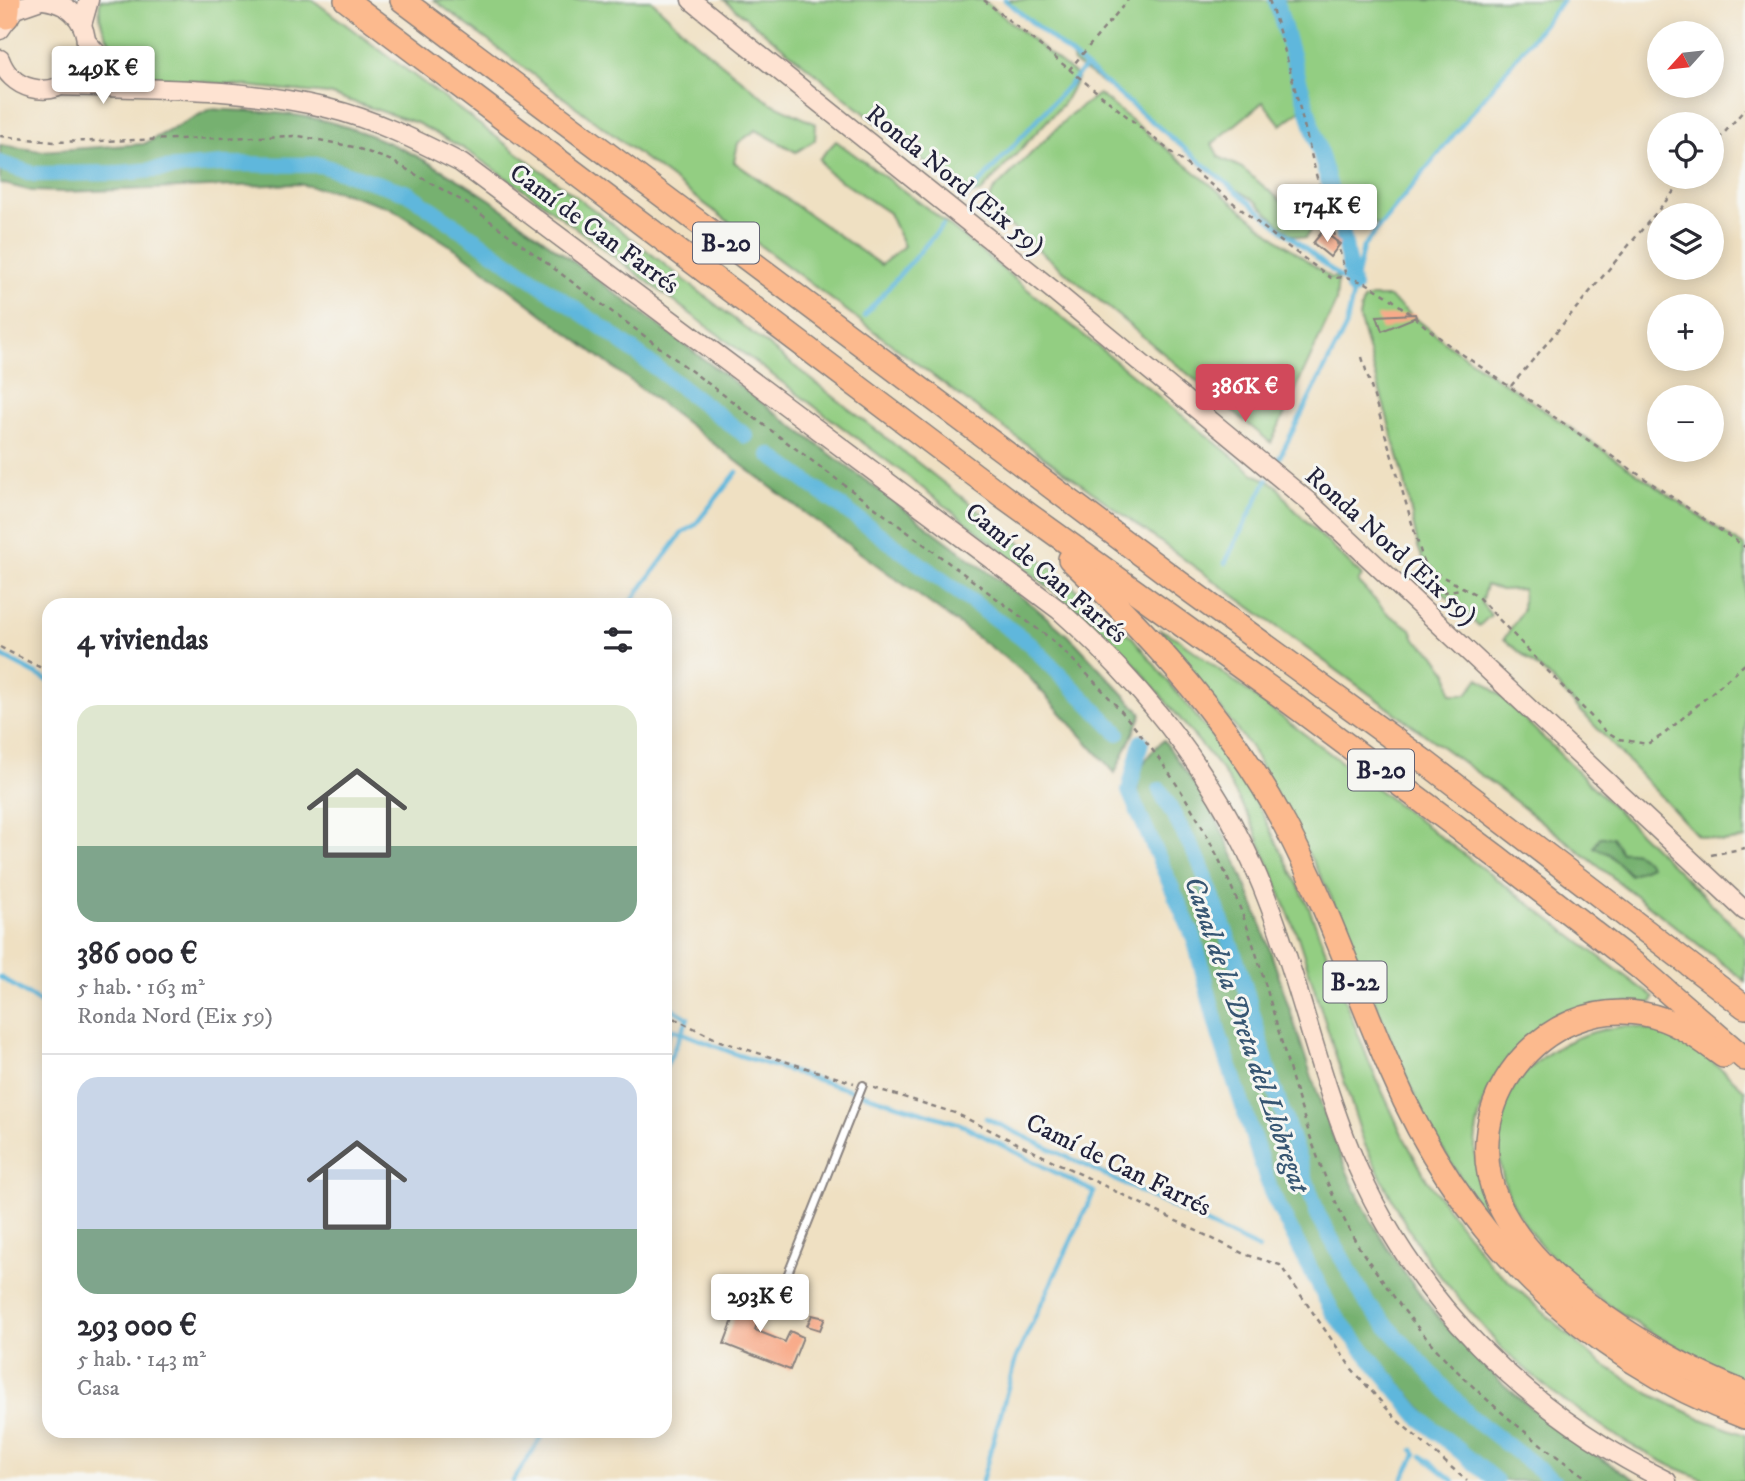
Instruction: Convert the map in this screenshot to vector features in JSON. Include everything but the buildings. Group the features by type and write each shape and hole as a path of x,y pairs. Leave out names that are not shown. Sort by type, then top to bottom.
{"highway":[{"name":"B-20","path":"345,0 1004,497 1292,704 1497,857 1640,968 1745,1059"},
{"name":"B-20","path":"402,0 1645,928 1745,1019"},
{"name":"B-22","path":"1004,497 1147,635 1214,714 1251,768 1284,822 1318,892 1410,1112 1470,1213 1524,1276 1583,1328 1651,1373 1745,1417"},
{"path":"1645,928 1745,1007"},
{"path":"1745,1073 1672,1022 1628,1012 1589,1016 1564,1025 1539,1040 1511,1069 1494,1103 1486,1147 1490,1178 1504,1213 1522,1240 1551,1270 1592,1306 1645,1344 1692,1370 1745,1393"}],"street":[{"path":"5,16 26,3 46,0 68,9 108,65 145,88"},
{"path":"61,86 80,68 89,0"},
{"name":"Ronda Nord (Eix 59)","path":"691,0 1043,283 1309,502 1745,911"},
{"name":"Camí de Can Farrés","path":"0,59 9,75 22,85 44,90 61,86 145,88 245,95 328,108 400,133 461,163 1024,581 1095,642 1172,727 1234,825 1278,929 1351,1153 1387,1226 1417,1273 1489,1356 1534,1397 1597,1443 1667,1481"}],"lane":[{"path":"777,1301 863,1085"}],"path":[{"path":"985,0 1279,240 1331,278 1346,277 1366,283 1389,297 1450,346 1745,547"},
{"path":"1069,71 1128,0"},
{"path":"1269,0 1292,72 1318,181 1339,244 1346,277"},
{"path":"1724,133 1745,109"},
{"path":"0,136 54,142 299,136 354,148 391,161 476,211 1051,639 1086,672 1146,737 1217,854 1255,950 1304,1117 1332,1196 1352,1236 1396,1301 1443,1359 1486,1402 1591,1481"},
{"path":"1511,386 1676,189"},
{"path":"1363,357 1424,563 1432,571 1456,582 1461,589"},
{"path":"1412,598 1461,589 1475,594 1604,730 1634,744 1647,744 1663,734 1745,664"},
{"path":"0,647 42,668"},
{"path":"1690,859 1745,848"},
{"name":"Camí de Can Farrés","path":"672,1017 720,1041 955,1114 1232,1248 1280,1265 1352,1369 1397,1420 1467,1481"}],"green space":[{"path":"100,0 313,0 622,231 1047,564 1133,638 1217,742 1261,811 1307,903 1371,1067 1427,1180 1491,1265 1595,1359 1650,1394 1704,1420 1745,1435 1745,1481 1708,1481 1671,1466 1625,1442 1551,1391 1502,1349 1430,1264 1398,1211 1364,1143 1298,937 1251,821 1222,770 1135,664 1091,621 906,475 533,196 463,148 417,123 329,94 153,77 131,65 113,47 102,25"},
{"path":"434,0 651,0 694,41 769,102 816,124 815,140 796,152 756,130 738,143 734,162 881,265 904,246 889,213 828,172 819,159 836,141 935,214 1254,474 1276,485 1293,508 1362,576 1358,582 1388,614 1411,629 1415,639 1434,654 1448,673 1451,694 1467,694 1479,678 1501,696 1745,937 1745,981 1501,790 952,390"},
{"path":"724,0 983,0 1078,77 1063,104 980,193 965,194"},
{"path":"1005,0 1563,0 1381,225 1370,222 1353,226 1337,213 1320,176 1302,109 1281,125 1263,102 1212,144 1219,157 1242,168 1286,205 1305,211 1314,225 1305,238 1290,234 1257,202 1218,178 1111,89 1074,63 1072,56"},
{"path":"1099,94 1279,240 1331,278 1338,277 1336,302 1271,443 987,207 993,191 1071,114"},
{"path":"210,109 290,114 352,129 424,160 491,200 1036,608 1075,642 1142,714 1115,773 1028,676 1004,657 801,510 462,253 391,208 345,193 298,184 62,192 32,191 0,183 0,145 41,151 144,144"},
{"path":"1389,297 1450,346 1745,547 1745,839 1722,842 1697,835 1548,676 1504,639 1522,611 1523,589 1501,590 1486,585 1481,603 1491,615 1479,626 1434,585 1437,574 1424,563 1418,547 1404,477 1359,317 1363,300"},
{"path":"1159,629 1177,638 1654,998 1651,1004 1618,1003 1586,1008 1557,1020 1530,1037 1508,1059 1491,1085 1479,1116 1475,1156 1485,1201 1479,1207 1427,1125 1327,888 1251,748"},
{"path":"1164,740 1208,805 1233,854 1265,935 1335,1142 1358,1196 1387,1246 1419,1294 1456,1338 1497,1379 1541,1416 1588,1450 1638,1481 1501,1481 1439,1429 1341,1314 1274,1186 1245,1101 1194,927 1138,799 1138,782 1143,766"},
{"path":"1600,837 1612,837 1621,852 1638,854 1650,866 1630,875 1609,854 1594,847"},
{"path":"1625,1026 1660,1033 1691,1047 1745,1090 1745,1380 1668,1342 1626,1317 1585,1287 1549,1254 1521,1218 1503,1179 1500,1138 1502,1123 1506,1102 1516,1083 1539,1060 1565,1043 1593,1032"}],"waterway":[{"path":"1005,0 1353,288"},
{"path":"1276,0 1342,229 1353,288"},
{"path":"1278,460 1346,327 1363,247 1563,0"},
{"path":"967,197 1085,67"},
{"path":"0,163 34,174 120,173 222,164 320,165 408,193 606,330 746,436"},
{"path":"864,316 943,225"},
{"path":"770,455 1030,644 1118,733"},
{"path":"634,598 682,533 695,525 737,472"},
{"path":"1225,563 1267,480"},
{"path":"0,655 42,677"},
{"name":"Canal de la Dreta del Llobregat","path":"1141,742 1129,791 1194,938 1219,1034 1271,1192 1333,1313 1419,1417 1496,1481"},
{"path":"1160,790 1199,861 1239,967 1272,1082 1318,1215 1368,1305 1470,1416 1554,1481"},
{"path":"0,977 42,1004"},
{"path":"672,1008 688,1018 672,1053"},
{"path":"672,1029 738,1055 960,1124 1094,1192 1016,1358 982,1481"},
{"path":"986,1118 1259,1249"},
{"path":"513,1481 541,1438"},
{"path":"1402,1481 1416,1454 1413,1450"},
{"path":"1422,1456 1454,1481"}]}
